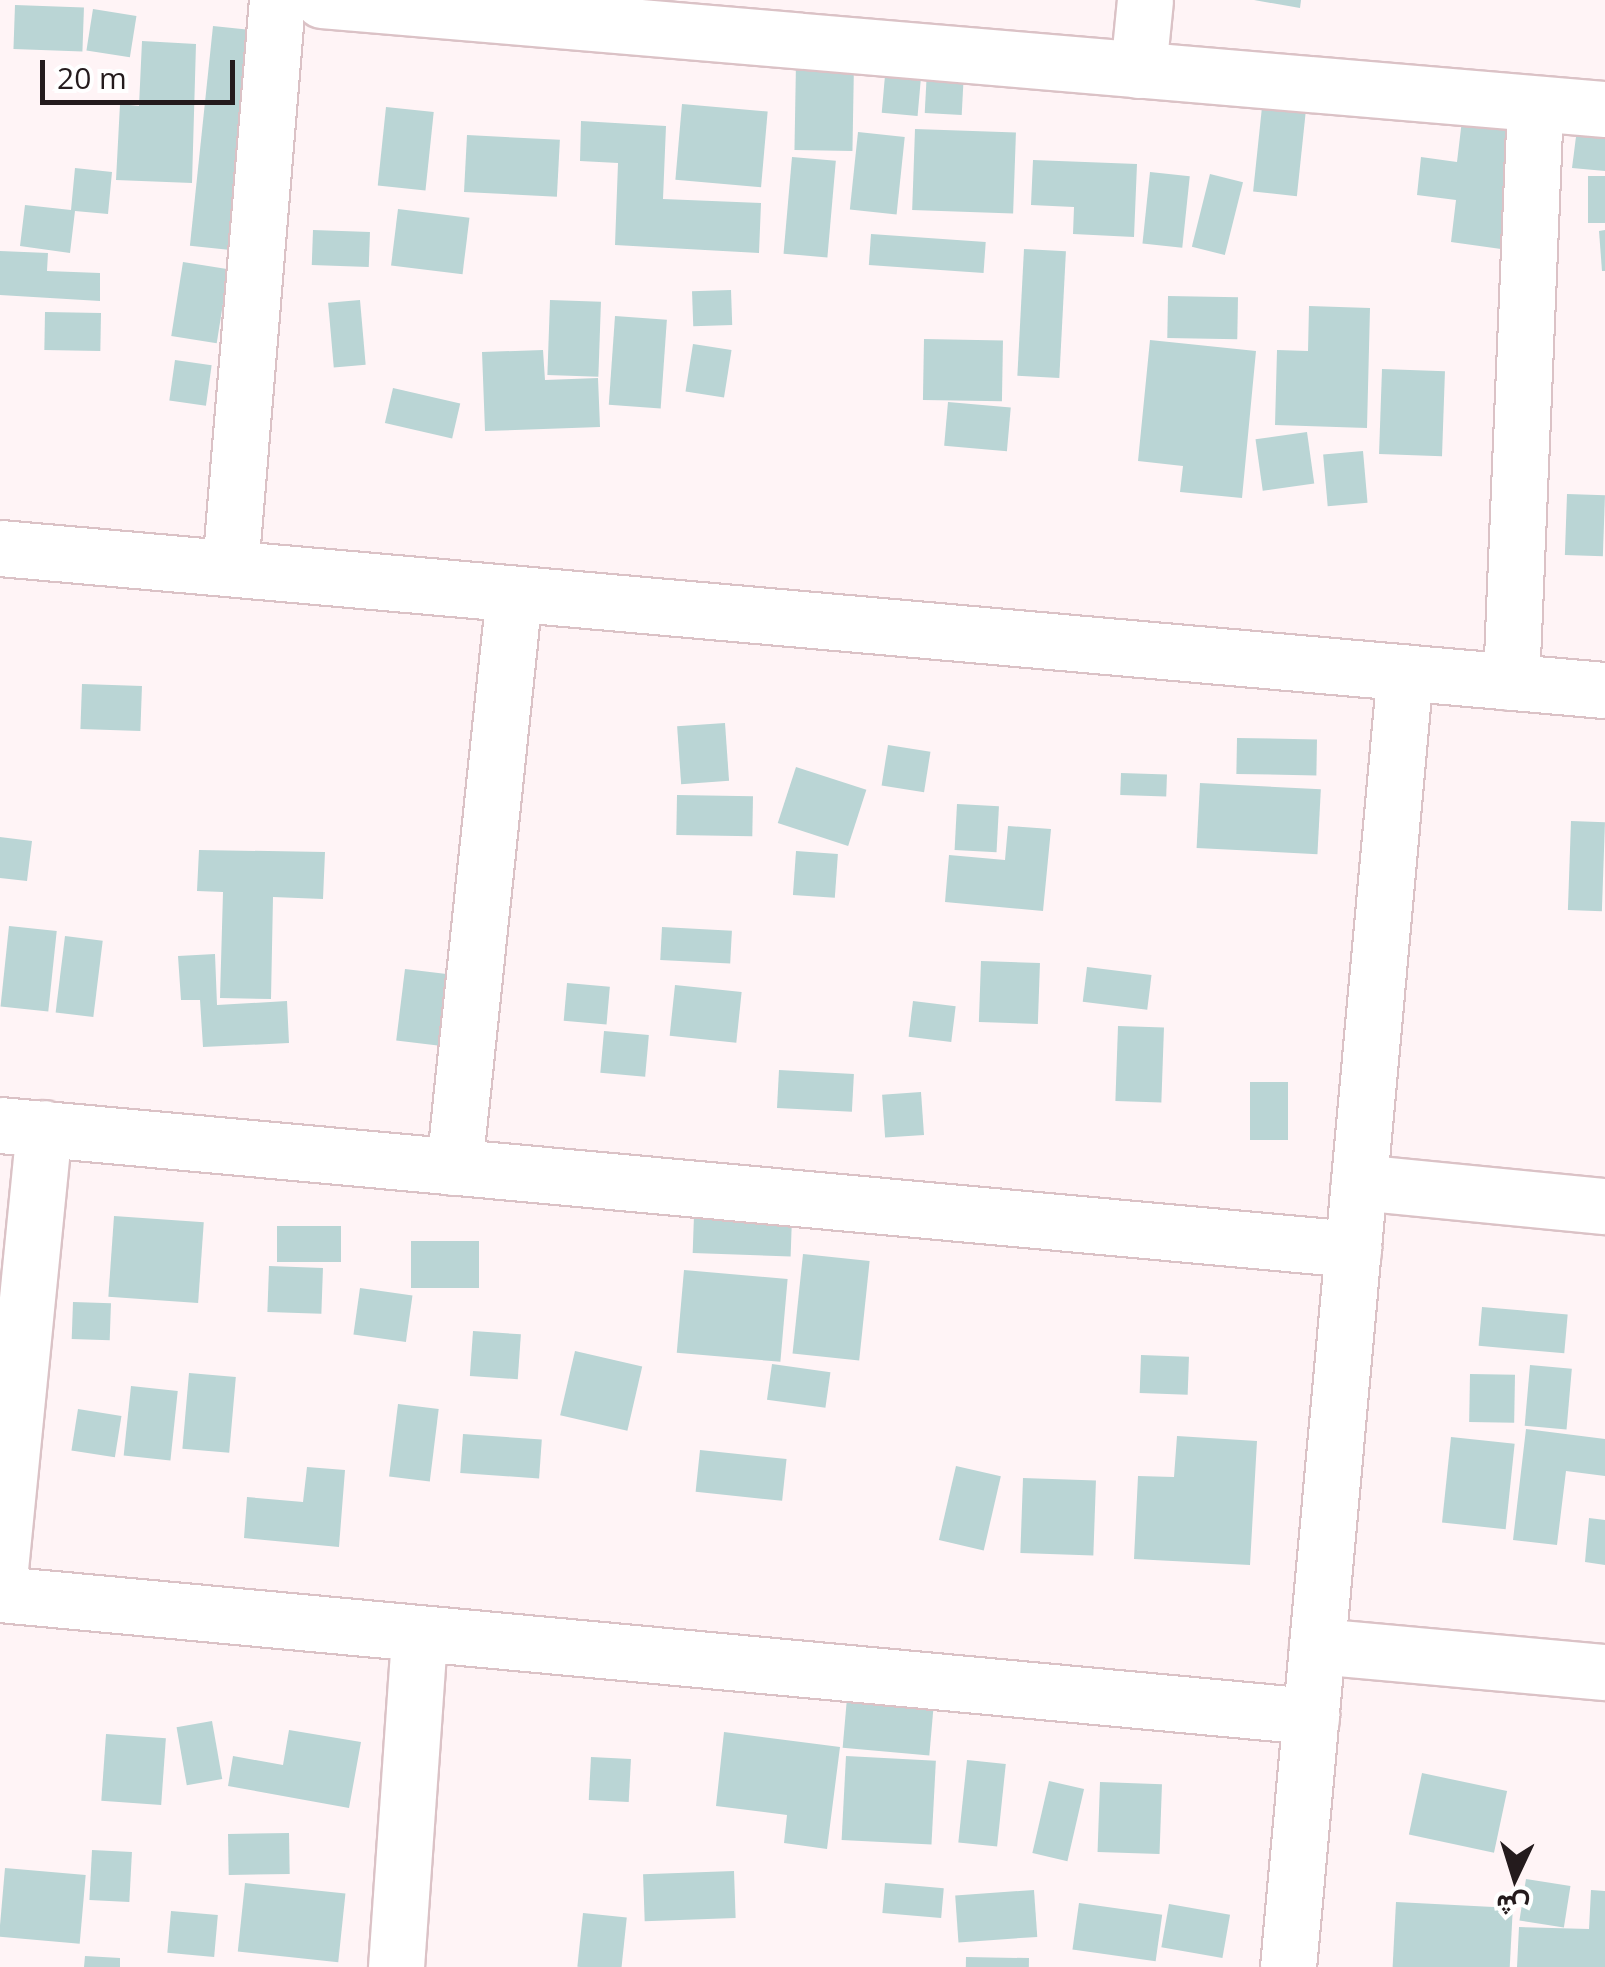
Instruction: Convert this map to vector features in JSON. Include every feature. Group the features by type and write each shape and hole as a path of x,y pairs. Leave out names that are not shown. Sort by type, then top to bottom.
{"street":[{"path":"230,568 277,0"},
{"path":"322,0 790,20 1138,70 1605,109"},
{"path":"1138,70 1145,0"},
{"path":"1511,682 1535,104"},
{"path":"0,548 1605,690"},
{"path":"454,1167 514,594"},
{"path":"1288,1967 1405,672"},
{"path":"0,1570 22,1126 1353,1249"},
{"path":"1358,1182 1605,1206"},
{"path":"0,1594 1311,1716"},
{"path":"396,1967 419,1634"},
{"path":"1317,1646 1605,1672"}],"building":[{"path":"1254,0 1301,0 1300,8"},
{"path":"15,5 84,7 82,51 13,49"},
{"path":"93,9 136,16 130,57 86,50"},
{"path":"213,26 261,31 238,251 190,246"},
{"path":"142,41 196,44 192,183 116,180 120,104 139,106"},
{"path":"796,62 854,63 852,151 794,150"},
{"path":"886,64 922,67 918,116 882,113"},
{"path":"927,70 964,72 962,115 925,113"},
{"path":"682,104 768,111 761,187 675,180"},
{"path":"386,107 434,112 425,191 378,186"},
{"path":"1262,107 1306,112 1297,196 1253,192"},
{"path":"1462,120 1515,126 1501,249 1451,242 1456,200 1417,195 1421,157 1457,162"},
{"path":"581,121 666,126 663,199 761,203 759,253 615,245 618,163 580,161"},
{"path":"915,129 1016,133 1013,213 912,210"},
{"path":"1577,129 1605,132 1605,171 1572,168"},
{"path":"858,132 905,137 897,214 850,210"},
{"path":"467,135 560,140 557,197 464,192"},
{"path":"792,157 836,161 827,257 784,254"},
{"path":"1033,160 1137,164 1134,237 1073,234 1074,207 1031,205"},
{"path":"75,168 112,172 108,214 75,211 70,253 20,246 25,205 71,210"},
{"path":"1150,172 1190,176 1182,248 1142,244"},
{"path":"1210,174 1243,182 1225,255 1192,247"},
{"path":"1588,176 1605,176 1605,223 1588,223"},
{"path":"398,209 469,218 463,274 391,266"},
{"path":"313,230 370,232 369,267 312,265"},
{"path":"1605,230 1605,271 1602,271 1599,231"},
{"path":"871,234 986,242 984,273 869,265"},
{"path":"1024,249 1066,251 1059,378 1017,376"},
{"path":"0,251 48,253 47,271 100,273 100,301 0,295"},
{"path":"183,262 228,269 217,343 171,336"},
{"path":"731,290 732,325 693,326 692,291"},
{"path":"1168,296 1238,297 1237,339 1167,338"},
{"path":"360,300 366,365 334,368 328,303"},
{"path":"550,300 601,302 598,377 547,375"},
{"path":"1309,306 1370,308 1367,428 1275,425 1277,350 1308,351"},
{"path":"45,312 101,313 100,351 44,350"},
{"path":"615,316 667,320 661,408 609,405"},
{"path":"924,339 1003,340 1002,401 923,400"},
{"path":"1150,340 1256,351 1242,498 1180,492 1183,466 1138,461"},
{"path":"693,344 732,350 724,398 685,391"},
{"path":"543,350 545,380 598,378 600,427 485,431 482,352"},
{"path":"175,360 212,365 206,406 169,401"},
{"path":"1382,369 1445,371 1442,456 1379,454"},
{"path":"393,388 460,404 452,439 385,423"},
{"path":"948,402 1011,407 1007,451 944,446"},
{"path":"1307,432 1314,483 1263,491 1256,439"},
{"path":"1363,451 1368,503 1328,506 1323,454"},
{"path":"1567,494 1605,495 1603,556 1565,555"},
{"path":"82,684 142,686 140,731 80,729"},
{"path":"725,723 729,781 681,784 677,726"},
{"path":"1237,738 1317,739 1316,775 1236,774"},
{"path":"888,745 930,752 924,792 882,785"},
{"path":"796,767 866,790 848,846 778,823"},
{"path":"1121,773 1167,775 1166,797 1120,795"},
{"path":"1200,783 1321,789 1317,854 1197,848"},
{"path":"677,795 753,796 752,836 676,835"},
{"path":"957,804 999,806 997,852 955,850"},
{"path":"1571,821 1605,822 1602,911 1568,910"},
{"path":"1008,826 1051,829 1043,911 945,902 949,855 1005,860"},
{"path":"0,837 32,841 27,881 0,878"},
{"path":"199,850 325,852 323,899 273,897 271,999 220,998 223,892 197,891"},
{"path":"796,851 838,854 835,898 793,895"},
{"path":"9,926 57,931 48,1012 1,1007"},
{"path":"662,927 732,931 730,964 660,960"},
{"path":"65,936 103,941 93,1017 56,1012"},
{"path":"215,954 217,1005 287,1001 289,1043 203,1047 200,1000 181,1000 178,956"},
{"path":"981,961 1040,963 1038,1024 979,1022"},
{"path":"1087,967 1152,975 1147,1010 1083,1002"},
{"path":"405,969 451,975 442,1046 396,1040"},
{"path":"567,983 610,987 607,1025 564,1021"},
{"path":"675,985 742,992 736,1043 670,1036"},
{"path":"913,1001 956,1006 951,1042 909,1037"},
{"path":"1118,1026 1164,1028 1161,1103 1115,1101"},
{"path":"604,1031 649,1035 645,1077 600,1073"},
{"path":"779,1070 854,1074 852,1112 777,1108"},
{"path":"1250,1082 1288,1082 1288,1140 1250,1140"},
{"path":"921,1092 924,1135 885,1138 882,1095"},
{"path":"694,1215 792,1218 791,1256 693,1253"},
{"path":"114,1216 204,1222 198,1303 108,1297"},
{"path":"277,1226 341,1226 341,1262 277,1262"},
{"path":"411,1241 479,1241 479,1288 411,1288"},
{"path":"803,1254 870,1261 859,1360 793,1353"},
{"path":"269,1266 323,1268 321,1314 267,1312"},
{"path":"684,1270 788,1279 780,1362 677,1353"},
{"path":"360,1288 412,1295 406,1342 353,1335"},
{"path":"73,1302 111,1303 110,1340 72,1339"},
{"path":"1482,1307 1568,1314 1564,1353 1479,1346"},
{"path":"473,1331 521,1334 518,1379 470,1376"},
{"path":"575,1351 642,1367 627,1431 560,1415"},
{"path":"1141,1355 1189,1357 1188,1395 1140,1393"},
{"path":"772,1364 830,1372 825,1408 767,1400"},
{"path":"1530,1365 1572,1369 1567,1429 1525,1426"},
{"path":"189,1373 236,1377 229,1453 182,1449"},
{"path":"1470,1374 1515,1375 1514,1423 1469,1422"},
{"path":"131,1386 178,1391 170,1461 124,1456"},
{"path":"398,1404 439,1409 430,1481 389,1476"},
{"path":"78,1409 121,1416 115,1457 71,1450"},
{"path":"1526,1429 1605,1439 1605,1476 1566,1471 1557,1545 1513,1540"},
{"path":"463,1434 542,1440 539,1478 460,1473"},
{"path":"1177,1436 1257,1441 1250,1565 1134,1559 1138,1476 1174,1477"},
{"path":"1451,1437 1515,1444 1506,1529 1442,1523"},
{"path":"700,1450 787,1459 782,1501 696,1492"},
{"path":"956,1466 1001,1476 984,1550 939,1540"},
{"path":"307,1467 345,1470 339,1547 244,1538 247,1497 303,1502"},
{"path":"1023,1478 1096,1481 1093,1556 1020,1553"},
{"path":"1589,1518 1605,1520 1605,1565 1585,1562"},
{"path":"847,1698 934,1706 929,1755 843,1748"},
{"path":"212,1721 222,1779 187,1785 177,1727"},
{"path":"289,1730 361,1742 349,1808 228,1786 233,1756 283,1765"},
{"path":"724,1732 840,1747 827,1849 784,1843 787,1815 716,1806"},
{"path":"106,1734 166,1738 161,1805 101,1801"},
{"path":"846,1756 936,1761 931,1845 842,1840"},
{"path":"591,1757 631,1759 629,1802 589,1800"},
{"path":"967,1760 1006,1764 997,1847 958,1843"},
{"path":"1422,1773 1507,1791 1494,1853 1409,1835"},
{"path":"1049,1781 1084,1789 1067,1861 1032,1853"},
{"path":"1100,1782 1162,1784 1160,1854 1098,1852"},
{"path":"289,1833 290,1874 229,1875 228,1834"},
{"path":"92,1850 132,1852 129,1902 89,1900"},
{"path":"5,1868 86,1875 80,1944 0,1937"},
{"path":"734,1871 736,1918 645,1921 643,1874"},
{"path":"1526,1879 1570,1886 1564,1928 1519,1920"},
{"path":"245,1883 345,1894 338,1962 238,1952"},
{"path":"885,1883 944,1888 941,1918 882,1913"},
{"path":"1034,1890 1037,1937 958,1942 955,1896"},
{"path":"1591,1890 1605,1891 1605,1967 1517,1967 1519,1927 1589,1929"},
{"path":"1396,1902 1513,1908 1510,1967 1393,1967"},
{"path":"1079,1903 1162,1915 1156,1961 1072,1950"},
{"path":"1169,1904 1230,1915 1222,1958 1161,1947"},
{"path":"171,1911 218,1915 214,1957 167,1953"},
{"path":"583,1913 627,1918 622,1967 577,1967"},
{"path":"85,1956 120,1958 120,1967 84,1967"},
{"path":"966,1957 1029,1958 1029,1967 966,1967"}]}
